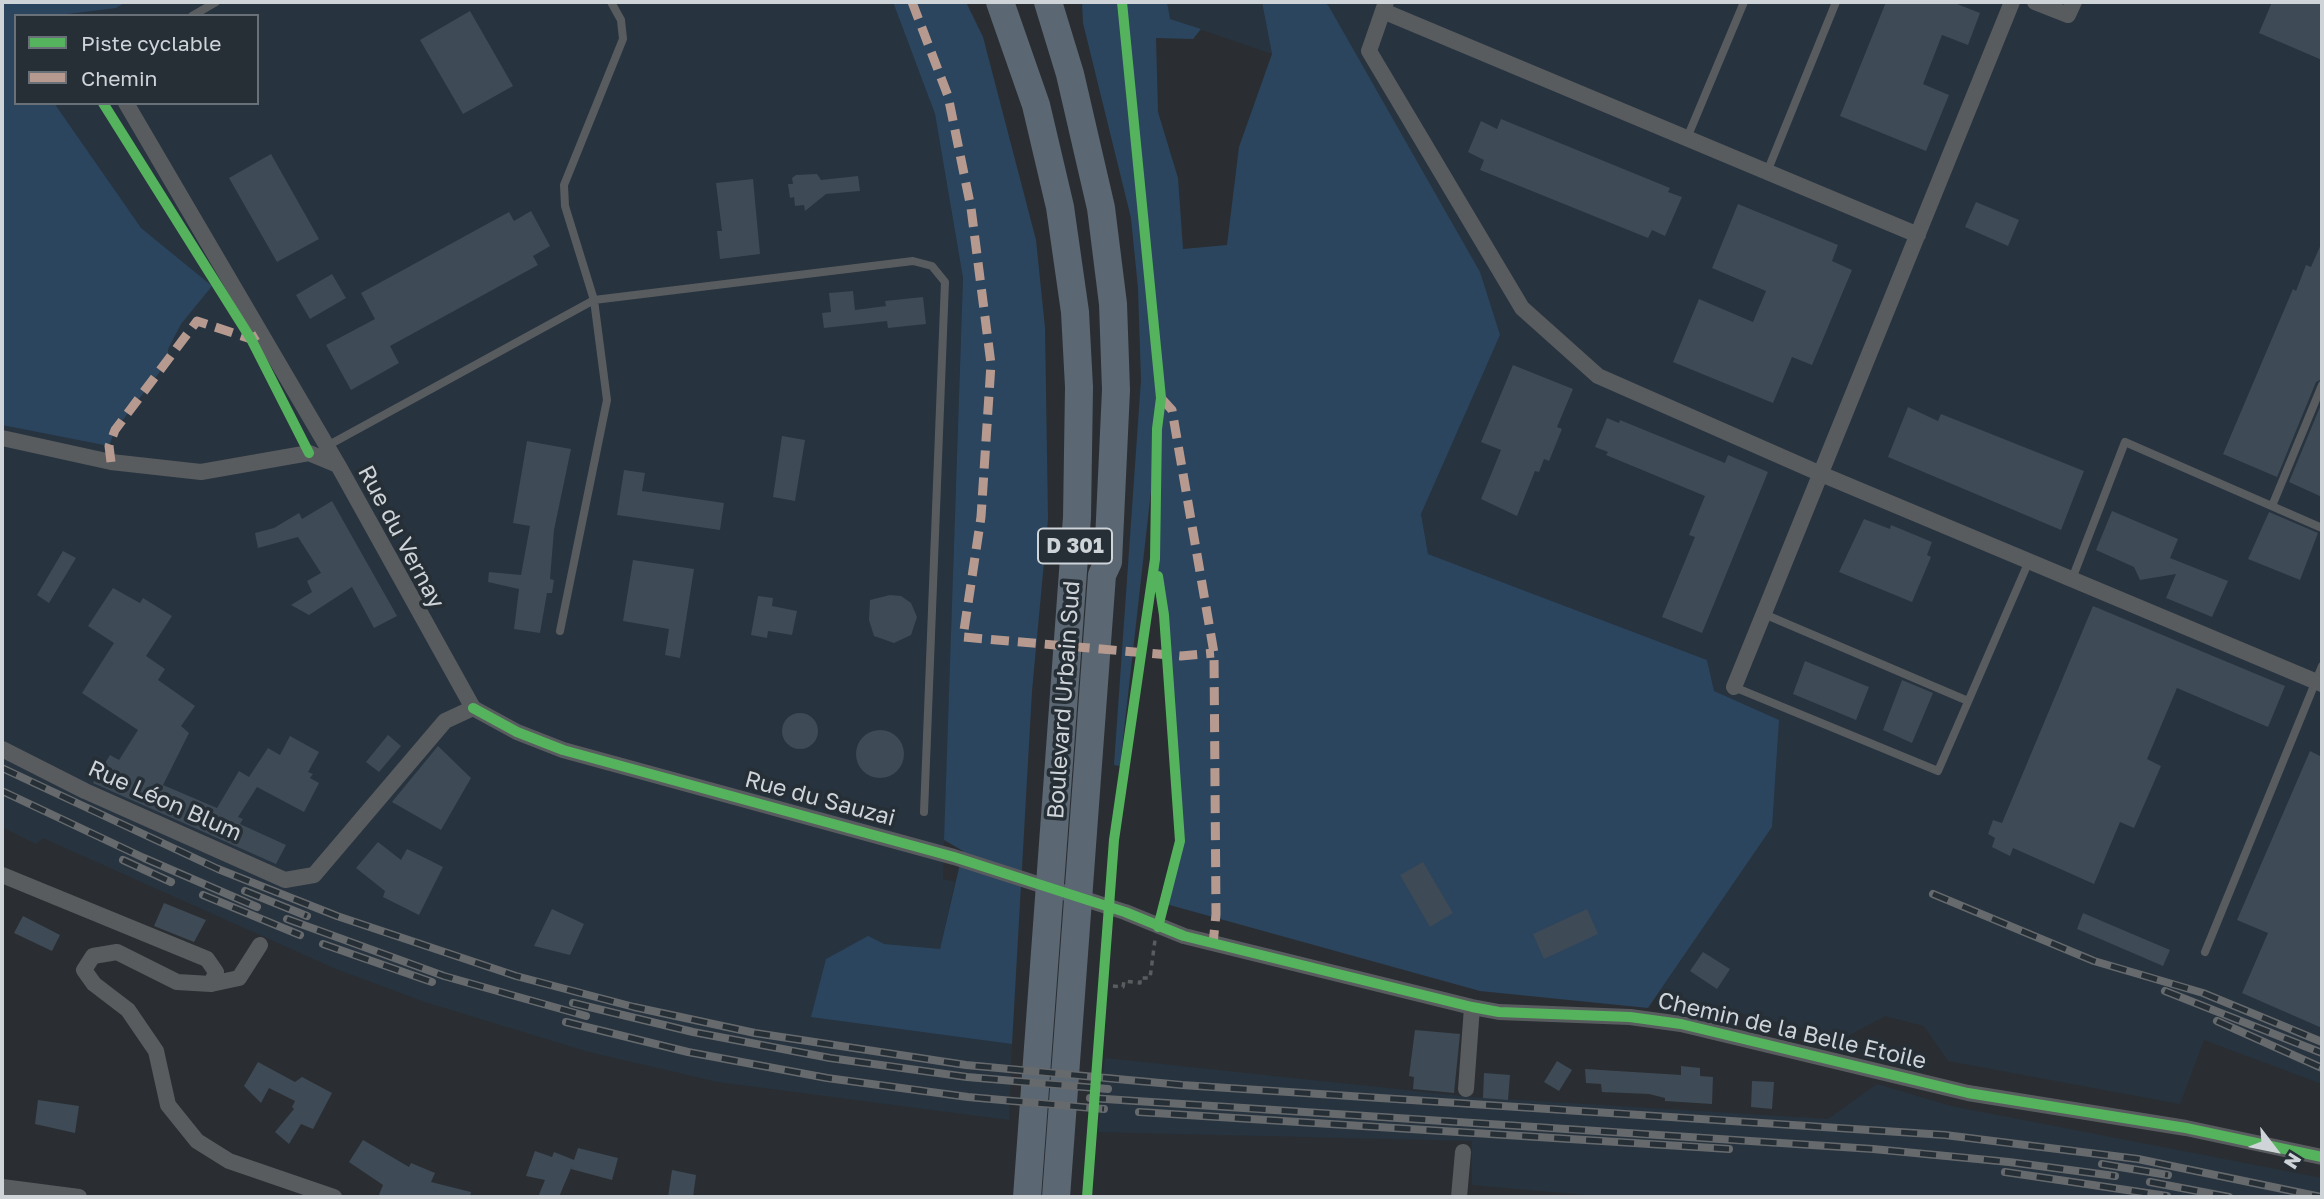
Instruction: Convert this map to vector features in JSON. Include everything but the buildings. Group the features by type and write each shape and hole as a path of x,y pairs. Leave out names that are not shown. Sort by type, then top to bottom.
{"highway":[{"name":"Boulevard Urbain Sud","path":"1000,2 1025,68 1054,175 1069,260 1077,349 1077,517 1027,1197"},
{"name":"D 301","path":"1029,2 1076,161 1094,265 1103,396 1098,561 1102,576"},
{"path":"1048,2 1070,74 1095,181 1113,304 1115,438 1108,562 1102,576"},
{"path":"1068,2 1088,72 1108,161 1129,312 1128,438 1119,555 1102,576"},
{"name":"Boulevard Urbain Sud","path":"1056,1197 1102,576"}],"street":[{"path":"1734,687 2012,2"},
{"path":"2035,2 2068,15 2074,2"},
{"path":"1918,235 1686,138 1385,6 1369,51 1522,309 1598,376 1821,474 2319,682"},
{"path":"127,105 338,465"},
{"name":"Rue du Vernay","path":"2,438 111,462 201,472 309,453 338,465 473,708"},
{"name":"Rue Léon Blum","path":"2,749 85,791 285,880 314,875 444,721 473,708"},
{"name":"Rue du Sauzai","path":"473,708 517,732 564,750 954,857 1125,912 1158,927"},
{"path":"2,875 207,959 216,972 211,984"},
{"name":"Chemin de la Belle Etoile","path":"1158,927 1184,936 1472,1007 1499,1012 1630,1017 1681,1024 1968,1093 2186,1128 2322,1157"},
{"path":"260,946 239,978 211,984 177,982 117,952 93,956 84,970 94,984 128,1010 156,1051 168,1105 197,1141 229,1161 334,1197"},
{"path":"1466,1089 1472,1007"},
{"path":"1459,1197 1463,1152"},
{"path":"2,1187 79,1197"}],"lane":[{"path":"195,14 216,2"},
{"path":"560,631 607,400 594,300 565,206 564,185 624,39 621,19 611,2"},
{"path":"1686,138 1744,2"},
{"path":"1767,172 1836,2"},
{"path":"327,446 594,300 913,261 932,266 945,282 924,812"},
{"path":"2272,506 2322,386"},
{"path":"2072,579 2125,442 2322,528"},
{"path":"1734,687 1938,771 2029,561"},
{"path":"1764,614 1968,701"},
{"path":"2205,952 2319,682 2322,666"}],"path":[{"path":"1103,985 1123,987 1124,981 1139,983 1140,978 1150,978 1155,946"}],"shaded area":[{"path":"2,2 893,2 935,114 963,278 943,879 955,882 940,949 938,1033 1012,1044 1009,1120 718,1082 589,1052 425,1002 336,969 43,838 36,844 2,827"},
{"path":"2,2 126,2 116,8 67,14 14,14 14,105 55,105 141,228 212,286 181,324 168,349 169,360 115,430 109,446 2,425"},
{"path":"893,2 966,2 983,37 1036,240 1045,328 1048,519 1032,691 1012,1044 811,1017 826,959 868,936 884,944 940,949 963,851 944,840 963,278 935,114"},
{"path":"1082,2 1167,2 1170,19 1201,29 1193,39 1156,38 1158,112 1178,178 1183,249 1227,245 1239,147 1272,54 1262,2 1321,2 1328,5 1480,272 1500,335 1421,514 1428,554 1707,660 1714,691 1779,720 1772,827 1648,1008 1480,991 1166,904 1178,849 1155,559 1160,411 1120,766 1114,765 1141,380 1138,288 1131,218 1083,23"},
{"path":"1144,2 1262,2 1272,54 1170,19"},
{"path":"1321,2 2322,2 2322,1084 2204,1040 2180,1104 1948,1061 1924,1026 1885,1016 1844,1038 1658,994 1772,827 1714,691 1707,660 1428,554 1421,514 1500,335"},
{"path":"1105,1058 1472,1097 1828,1119 1877,1084 1951,1106 2322,1178 2322,1197 1610,1197 1472,1185 1472,1141 1098,1132"}],"railway":[{"path":"2,768 218,869 337,916 516,976 634,1007 755,1033 966,1065 1182,1085 1945,1135 2138,1159 2321,1197"},
{"path":"2,791 144,858 257,907"},
{"path":"123,860 171,882"},
{"path":"245,891 307,916"},
{"path":"1933,894 2094,961 2203,993 2322,1042"},
{"path":"203,895 300,935"},
{"path":"287,919 444,976 586,1016"},
{"path":"323,944 432,982"},
{"path":"2165,991 2322,1053"},
{"path":"573,1003 693,1032 830,1058 967,1077 1108,1089"},
{"path":"2217,1021 2322,1068"},
{"path":"566,1022 688,1052 827,1078 968,1097 1104,1109"},
{"path":"1090,1098 1873,1149 2009,1162 2115,1176"},
{"path":"1139,1112 1729,1149"},
{"path":"2102,1164 2168,1175"},
{"path":"2005,1172 2167,1196"},
{"path":"2150,1182 2229,1197"}],"marked path":[{"path":"912,2 948,96 971,208 991,364 981,517 963,637 1181,656 1214,653"},
{"path":"111,462 109,446 115,430 197,321 251,339 261,333"},
{"path":"1161,398 1172,410 1214,653 1216,914 1213,944"}],"cycle path":[{"path":"1087,1197 1114,840 1155,559 1157,429 1161,398 1122,2"},
{"path":"104,105 251,339 309,453"},
{"path":"1158,576 1164,615 1180,841 1158,927"},
{"path":"473,708 517,732 563,750 954,857 1125,912 1184,936 1472,1007 1499,1012 1630,1017 1681,1024 1968,1093 2186,1128 2322,1157"}]}
